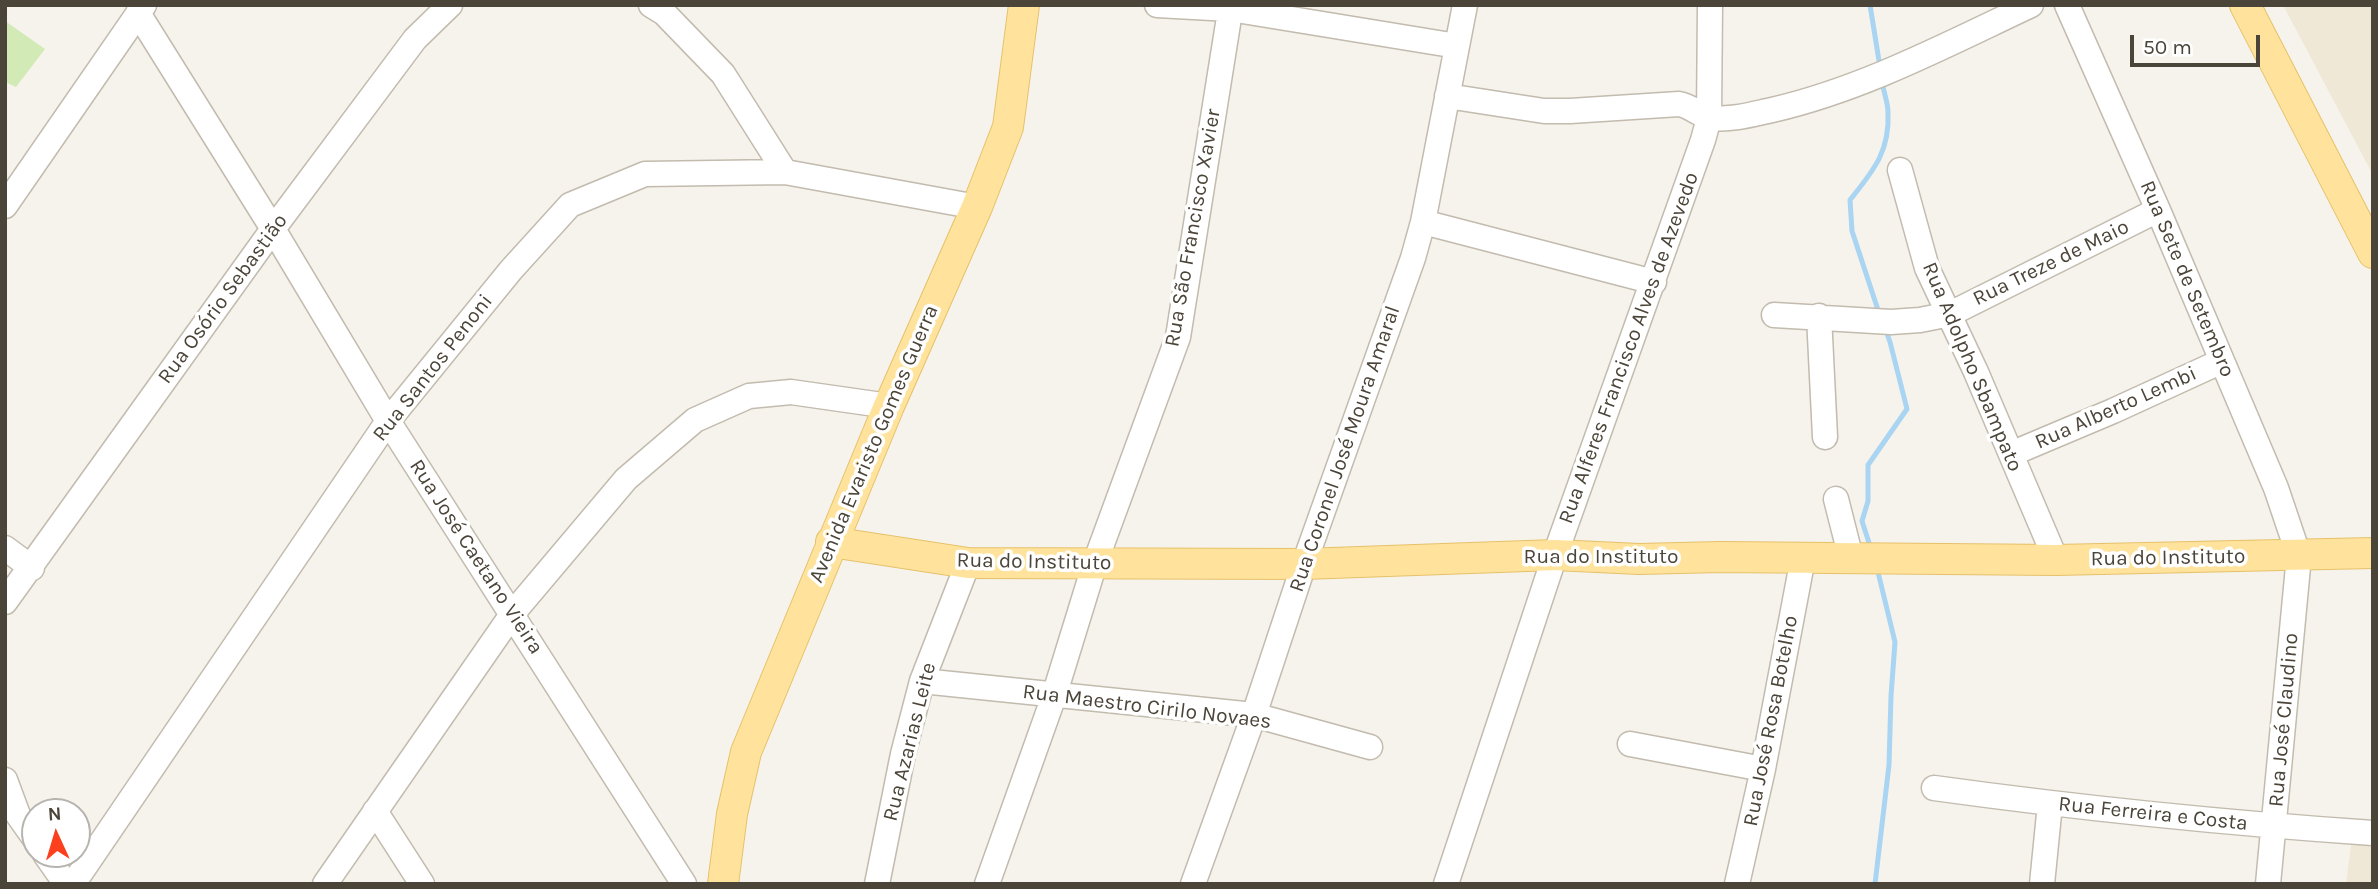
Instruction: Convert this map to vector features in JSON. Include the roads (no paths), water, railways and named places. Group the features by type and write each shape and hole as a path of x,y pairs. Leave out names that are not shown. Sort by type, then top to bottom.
{"main road":[{"name":"Avenida Evaristo Gomes Guerra","path":"723,884 732,814 746,752 831,542 978,207 1008,127 1024,5"},
{"path":"2245,5 2373,253"},
{"name":"Rua do Instituto","path":"831,542 968,564 1304,564 1555,555 1639,559 2056,560 2373,553"}],"street":[{"name":"Rua Osório Sebastião","path":"5,602 273,229 415,39 450,5"},
{"path":"650,5 664,13 723,74 785,172"},
{"path":"1157,5 1231,7 1457,46"},
{"name":"Rua Coronel José Moura Amaral","path":"1193,884 1413,258 1423,222 1465,5"},
{"name":"Rua Alferes Francisco Alves de Azevedo","path":"1446,884 1555,555 1691,178 1709,118 1710,5"},
{"path":"1447,96 1544,111 1679,104 1690,106 1709,118 1737,117 1840,92 2031,5"},
{"name":"Rua Sete de Setembro","path":"2067,5 2158,210 2276,488 2299,556"},
{"name":"Rua São Francisco Xavier","path":"987,884 1054,696 1095,564 1178,337 1231,7"},
{"name":"Rua José Caetano Vieira","path":"141,9 388,421 684,884"},
{"path":"5,206 141,9"},
{"name":"Rua Adolpho Sbampato","path":"1900,170 1927,268 1950,314 2056,560"},
{"name":"Rua Santos Penoni","path":"73,884 388,421 511,270 570,205 645,174 785,172 978,207"},
{"name":"Rua Treze de Maio","path":"1773,315 1891,322 1950,314 2158,210"},
{"path":"1423,222 1654,282"},
{"path":"1819,316 1825,437"},
{"name":"Rua Alberto Lembi","path":"2011,454 2222,361"},
{"path":"325,884 513,613 626,478 695,420 748,396 791,392 889,407"},
{"path":"1836,499 1852,558"},
{"path":"5,548 32,568"},
{"name":"Rua José Claudino","path":"2268,884 2299,556"},
{"name":"Rua José Rosa Botelho","path":"1737,884 1763,769 1803,558"},
{"name":"Rua Azarias Leite","path":"877,884 922,681 968,564"},
{"name":"Rua Maestro Cirilo Novaes","path":"922,681 1254,715 1370,747"},
{"path":"1630,744 1763,769"},
{"path":"5,780 21,819"},
{"name":"Rua Ferreira e Costa","path":"1934,788 2050,804 2373,834"},
{"path":"2042,884 2050,804"},
{"path":"375,811 422,884"},
{"path":"55,868 66,884"}],"waterway":[{"path":"1870,5 1880,67"},
{"path":"1880,316 1852,231 1850,200 1873,170 1886,139 1888,108 1882,80"},
{"path":"1871,549 1862,521 1868,501 1868,465 1907,409 1885,328"},
{"path":"1875,884 1889,765 1895,642 1877,568"}]}
